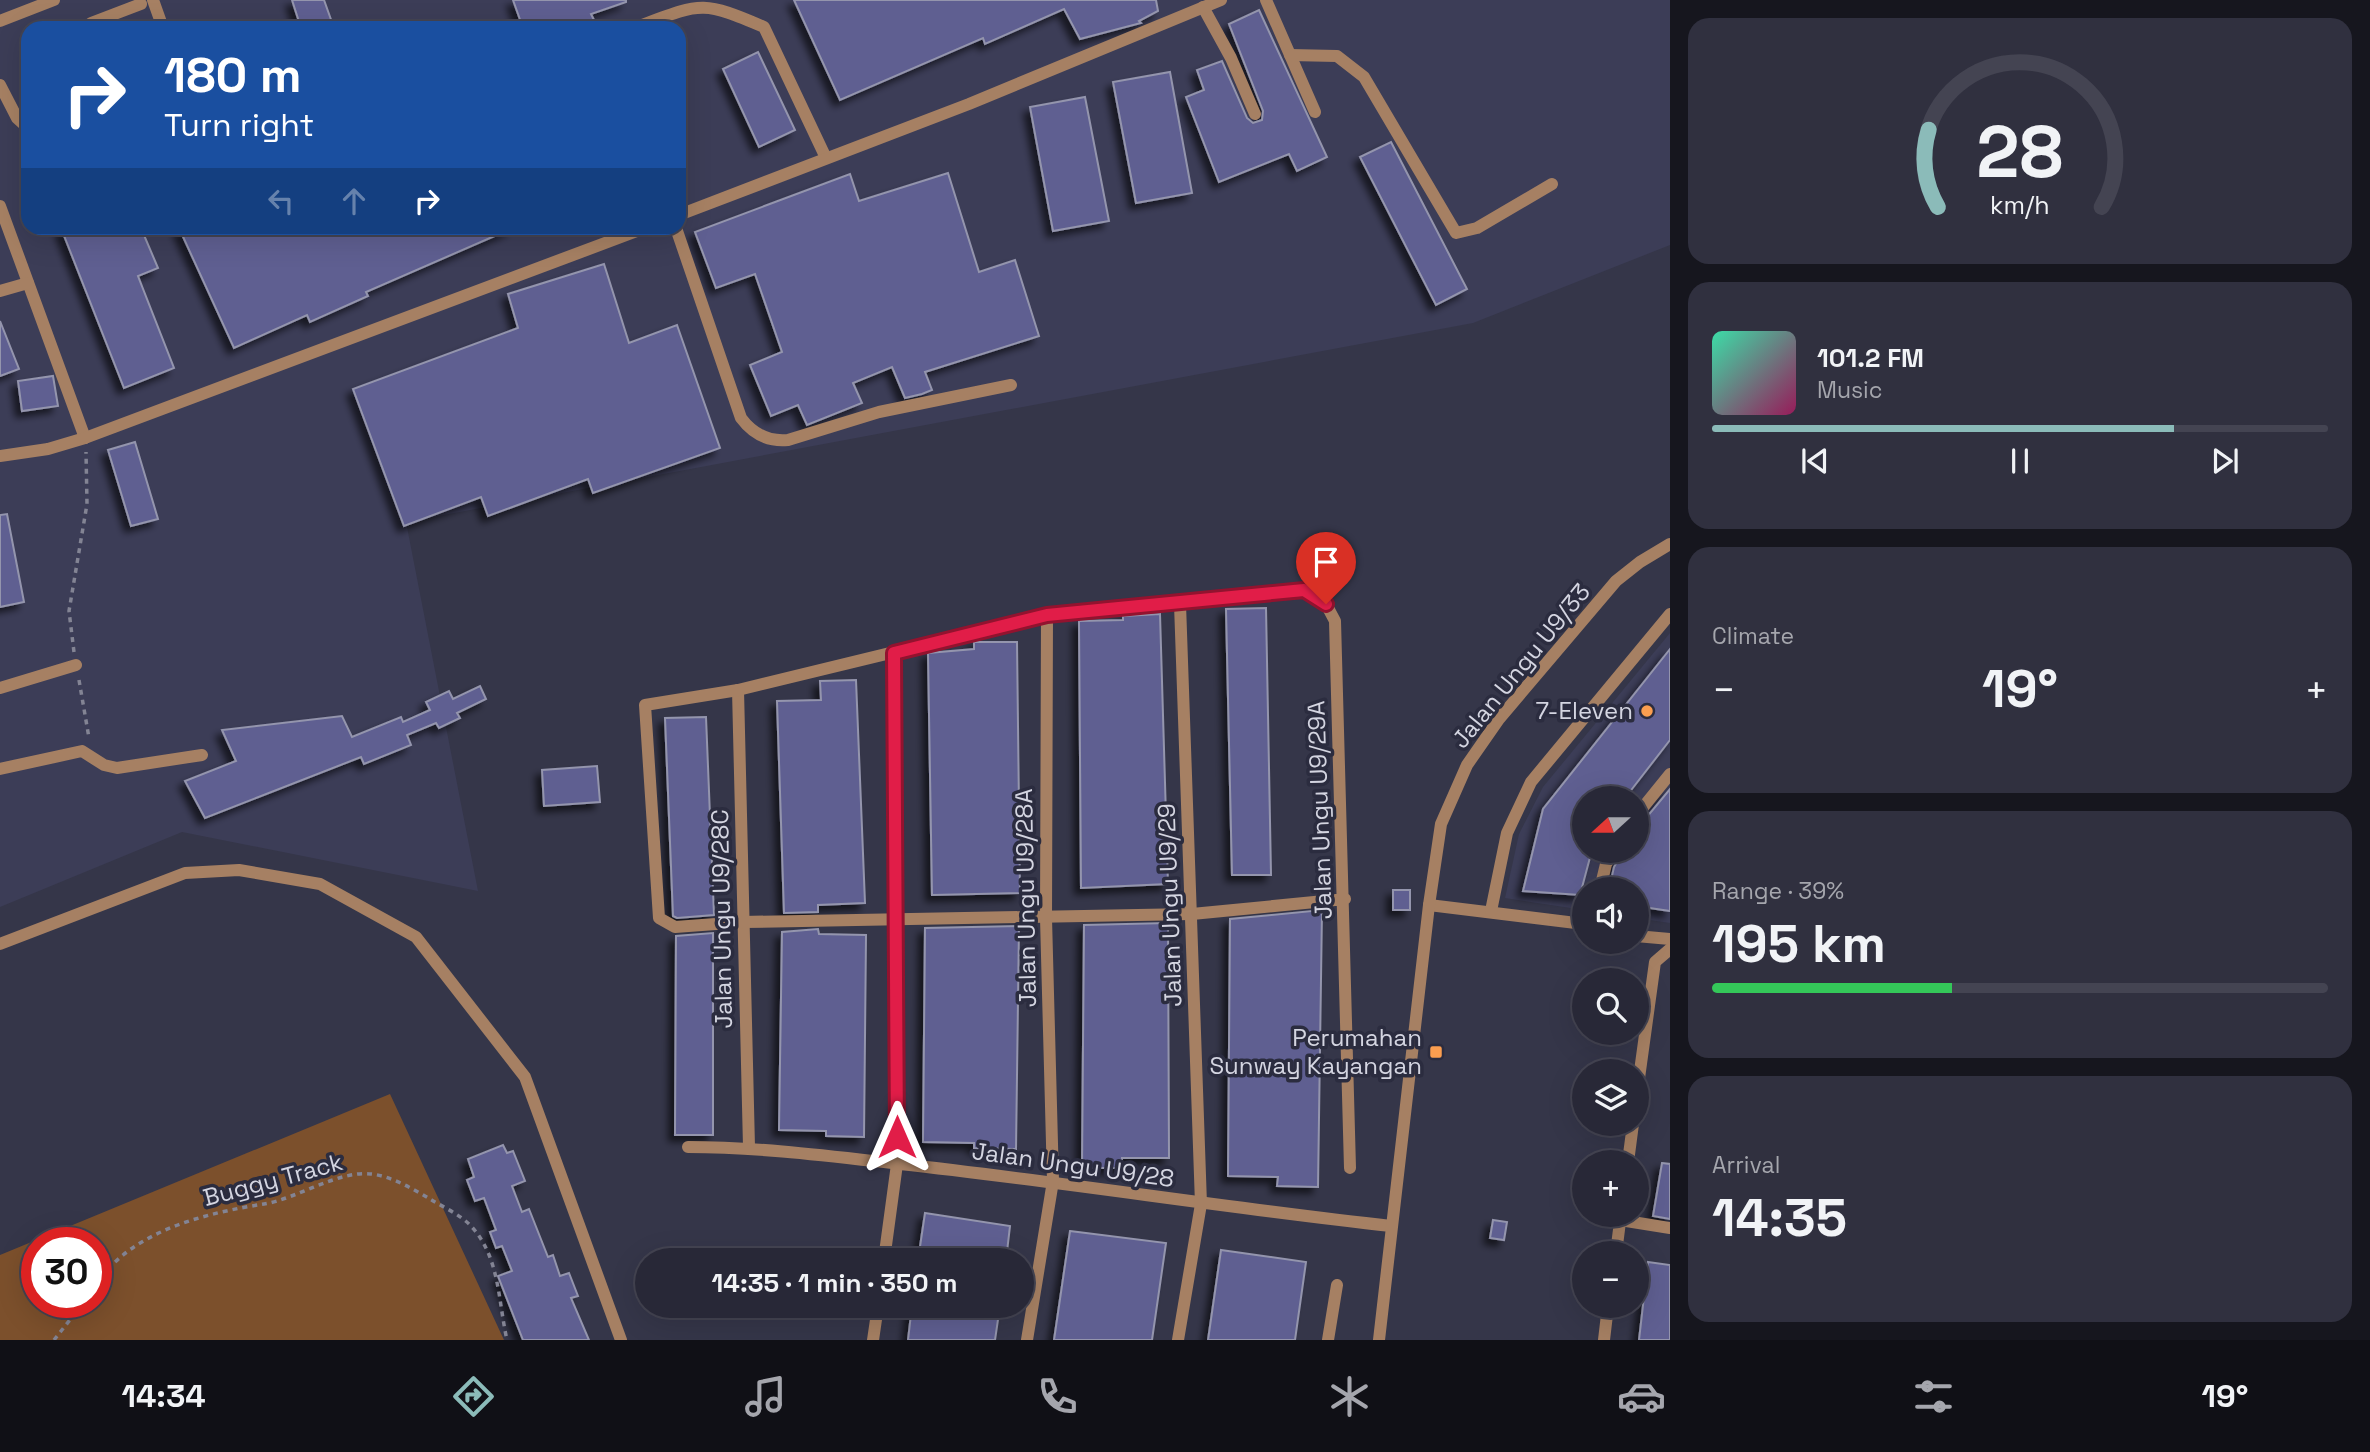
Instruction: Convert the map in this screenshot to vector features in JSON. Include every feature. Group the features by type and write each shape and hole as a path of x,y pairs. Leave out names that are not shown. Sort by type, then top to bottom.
{"street":[{"path":"0,21 54,0"},
{"path":"686,212 969,104 1221,0"},
{"path":"1266,0 1315,112"},
{"path":"96,21 146,1 159,21"},
{"path":"653,21 693,6 720,8 764,27 826,159"},
{"path":"1203,7 1231,58 1255,114"},
{"path":"1290,55 1337,56 1364,77 1456,233 1476,228 1552,184"},
{"path":"0,85 21,122"},
{"path":"0,206 85,438"},
{"path":"0,456 48,449 85,438 626,235"},
{"path":"678,235 741,418 753,432 764,437 788,440 879,412 1011,385"},
{"path":"0,291 28,283"},
{"name":"Jalan Ungu U9/33","path":"1379,1340 1429,905 1441,824 1468,765 1499,719 1616,581 1640,562 1670,544"},
{"name":"Jalan Ungu U9/29A","path":"743,922 676,927 659,918 645,705 738,690 1047,615 1304,590 1326,604 1335,621 1345,899 1350,1168"},
{"name":"Jalan Ungu U9/29","path":"1178,1340 1201,1204 1180,604"},
{"path":"1491,911 1507,833 1531,782 1670,614"},
{"name":"Jalan Ungu U9/28A","path":"1027,1340 1053,1181 1045,918 1047,615"},
{"path":"886,1248 897,1164 894,653"},
{"path":"0,688 76,665"},
{"name":"Jalan Ungu U9/28C","path":"738,690 749,1147"},
{"path":"0,769 82,751 104,765 117,768 202,755"},
{"path":"1649,800 1670,774"},
{"path":"0,944 185,873 239,870 320,884 416,937 525,1077 621,1340"},
{"path":"743,922 1192,914 1345,899"},
{"path":"1429,905 1572,922"},
{"path":"1649,937 1670,939"},
{"path":"1642,1059 1655,962 1666,952"},
{"name":"Jalan Ungu U9/28","path":"688,1147 749,1147 1053,1181 1201,1204 1391,1226"},
{"path":"1649,1223 1670,1228"},
{"path":"1328,1340 1337,1285"},
{"path":"873,1340 876,1318"},
{"path":"1604,1340 1607,1318"}],"path":[{"path":"82,751 90,743 69,611 87,504 85,438"},
{"name":"Buggy Track","path":"112,1266 157,1235 192,1220 277,1202 329,1181 370,1174 408,1186 470,1226 495,1270 508,1340"},
{"path":"54,1340 71,1318"}],"shaded area":[{"path":"0,0 1670,0 1670,245 1473,323 406,522 478,891 182,832 0,907"},
{"path":"1670,633 1670,923 1649,920 1649,877 1572,877 1572,908 1505,898 1519,834 1543,787"},
{"path":"390,1094 504,1340 0,1340 0,1255 21,1246 21,1318 112,1318 112,1227 68,1227"}],"building":[{"path":"292,0 324,0 332,21 299,21"},
{"path":"513,0 626,0 591,14 594,21 520,21"},
{"path":"794,0 1156,0 1158,11 1139,21 1141,23 1080,39 1064,9 985,44 983,38 840,100"},
{"path":"1259,10 1327,157 1297,171 1289,154 1219,182 1186,97 1204,90 1197,70 1222,61 1247,118 1253,123 1262,120 1263,111 1229,24"},
{"path":"758,52 795,130 759,147 723,69"},
{"path":"1170,72 1192,193 1136,203 1113,82"},
{"path":"1085,97 1109,221 1053,231 1030,107"},
{"path":"1391,142 1467,289 1436,305 1360,157"},
{"path":"948,173 979,272 1015,260 1039,336 925,372 932,390 922,394 905,398 892,367 853,383 862,403 807,425 798,405 771,416 750,365 782,352 755,274 716,288 695,232 850,174 859,201"},
{"path":"64,235 144,235 158,268 138,276 174,368 124,388"},
{"path":"182,235 497,235 366,292 368,296 310,322 307,315 234,348"},
{"path":"604,264 629,343 677,325 720,448 593,493 588,479 488,516 481,497 404,526 353,389 518,328 508,294"},
{"path":"0,321 19,369 0,376"},
{"path":"53,376 58,406 22,411 18,381"},
{"path":"135,442 158,519 131,526 108,450"},
{"path":"7,514 24,602 0,607 0,515"},
{"path":"1266,608 1271,875 1232,875 1226,609"},
{"path":"1160,614 1168,884 1081,888 1079,621 1123,620 1123,616"},
{"path":"974,642 1017,642 1020,893 932,895 928,653 974,649"},
{"path":"1670,649 1670,740 1634,786 1572,786 1572,863 1589,863 1585,877 1572,877 1572,894 1523,891 1543,809"},
{"path":"856,680 865,903 818,905 818,912 784,913 777,701 821,700 820,681"},
{"path":"480,686 486,699 457,713 460,718 439,728 436,723 407,735 411,745 364,764 361,757 205,818 185,781 236,761 222,730 342,716 352,737 401,717 403,722 430,710 426,702 449,691 453,699"},
{"path":"706,717 714,915 677,918 673,916 665,718"},
{"path":"597,766 600,802 544,806 542,770"},
{"path":"1670,789 1670,911 1649,908 1649,877 1612,877 1616,863 1649,863 1649,814"},
{"path":"1393,890 1410,890 1410,910 1393,910"},
{"path":"1322,910 1318,1187 1277,1186 1278,1177 1228,1176 1230,919"},
{"path":"1168,923 1169,1158 1122,1158 1122,1168 1082,1168 1084,925"},
{"path":"1019,926 1016,1149 974,1148 974,1143 923,1142 925,928"},
{"path":"818,929 819,934 866,935 864,1137 826,1136 826,1131 779,1130 782,932"},
{"path":"713,933 713,1135 675,1135 676,936"},
{"path":"503,1145 507,1153 513,1151 525,1181 512,1186 522,1212 529,1209 548,1257 553,1255 560,1276 569,1273 578,1296 571,1298 589,1340 523,1340 498,1276 512,1271 502,1246 496,1248 490,1232 496,1230 484,1198 475,1201 467,1180 474,1177 468,1159"},
{"path":"1662,1163 1670,1164 1670,1219 1653,1216"},
{"path":"925,1213 1010,1226 1007,1248 920,1248"},
{"path":"1493,1220 1507,1222 1504,1240 1490,1238"},
{"path":"1070,1231 1166,1243 1152,1340 1054,1340"},
{"path":"1221,1250 1306,1262 1295,1340 1208,1340"},
{"path":"1649,1262 1670,1265 1670,1340 1639,1340 1642,1318 1649,1318"},
{"path":"911,1318 998,1318 995,1340 908,1340"}],"place":[{"name":"7-Eleven","path":"1647,711"},
{"name":"Perumahan Sunway Kayangan","path":"1436,1052"}],"route":[{"path":"897,1137 894,653 1047,615 1304,590 1326,604"}]}
